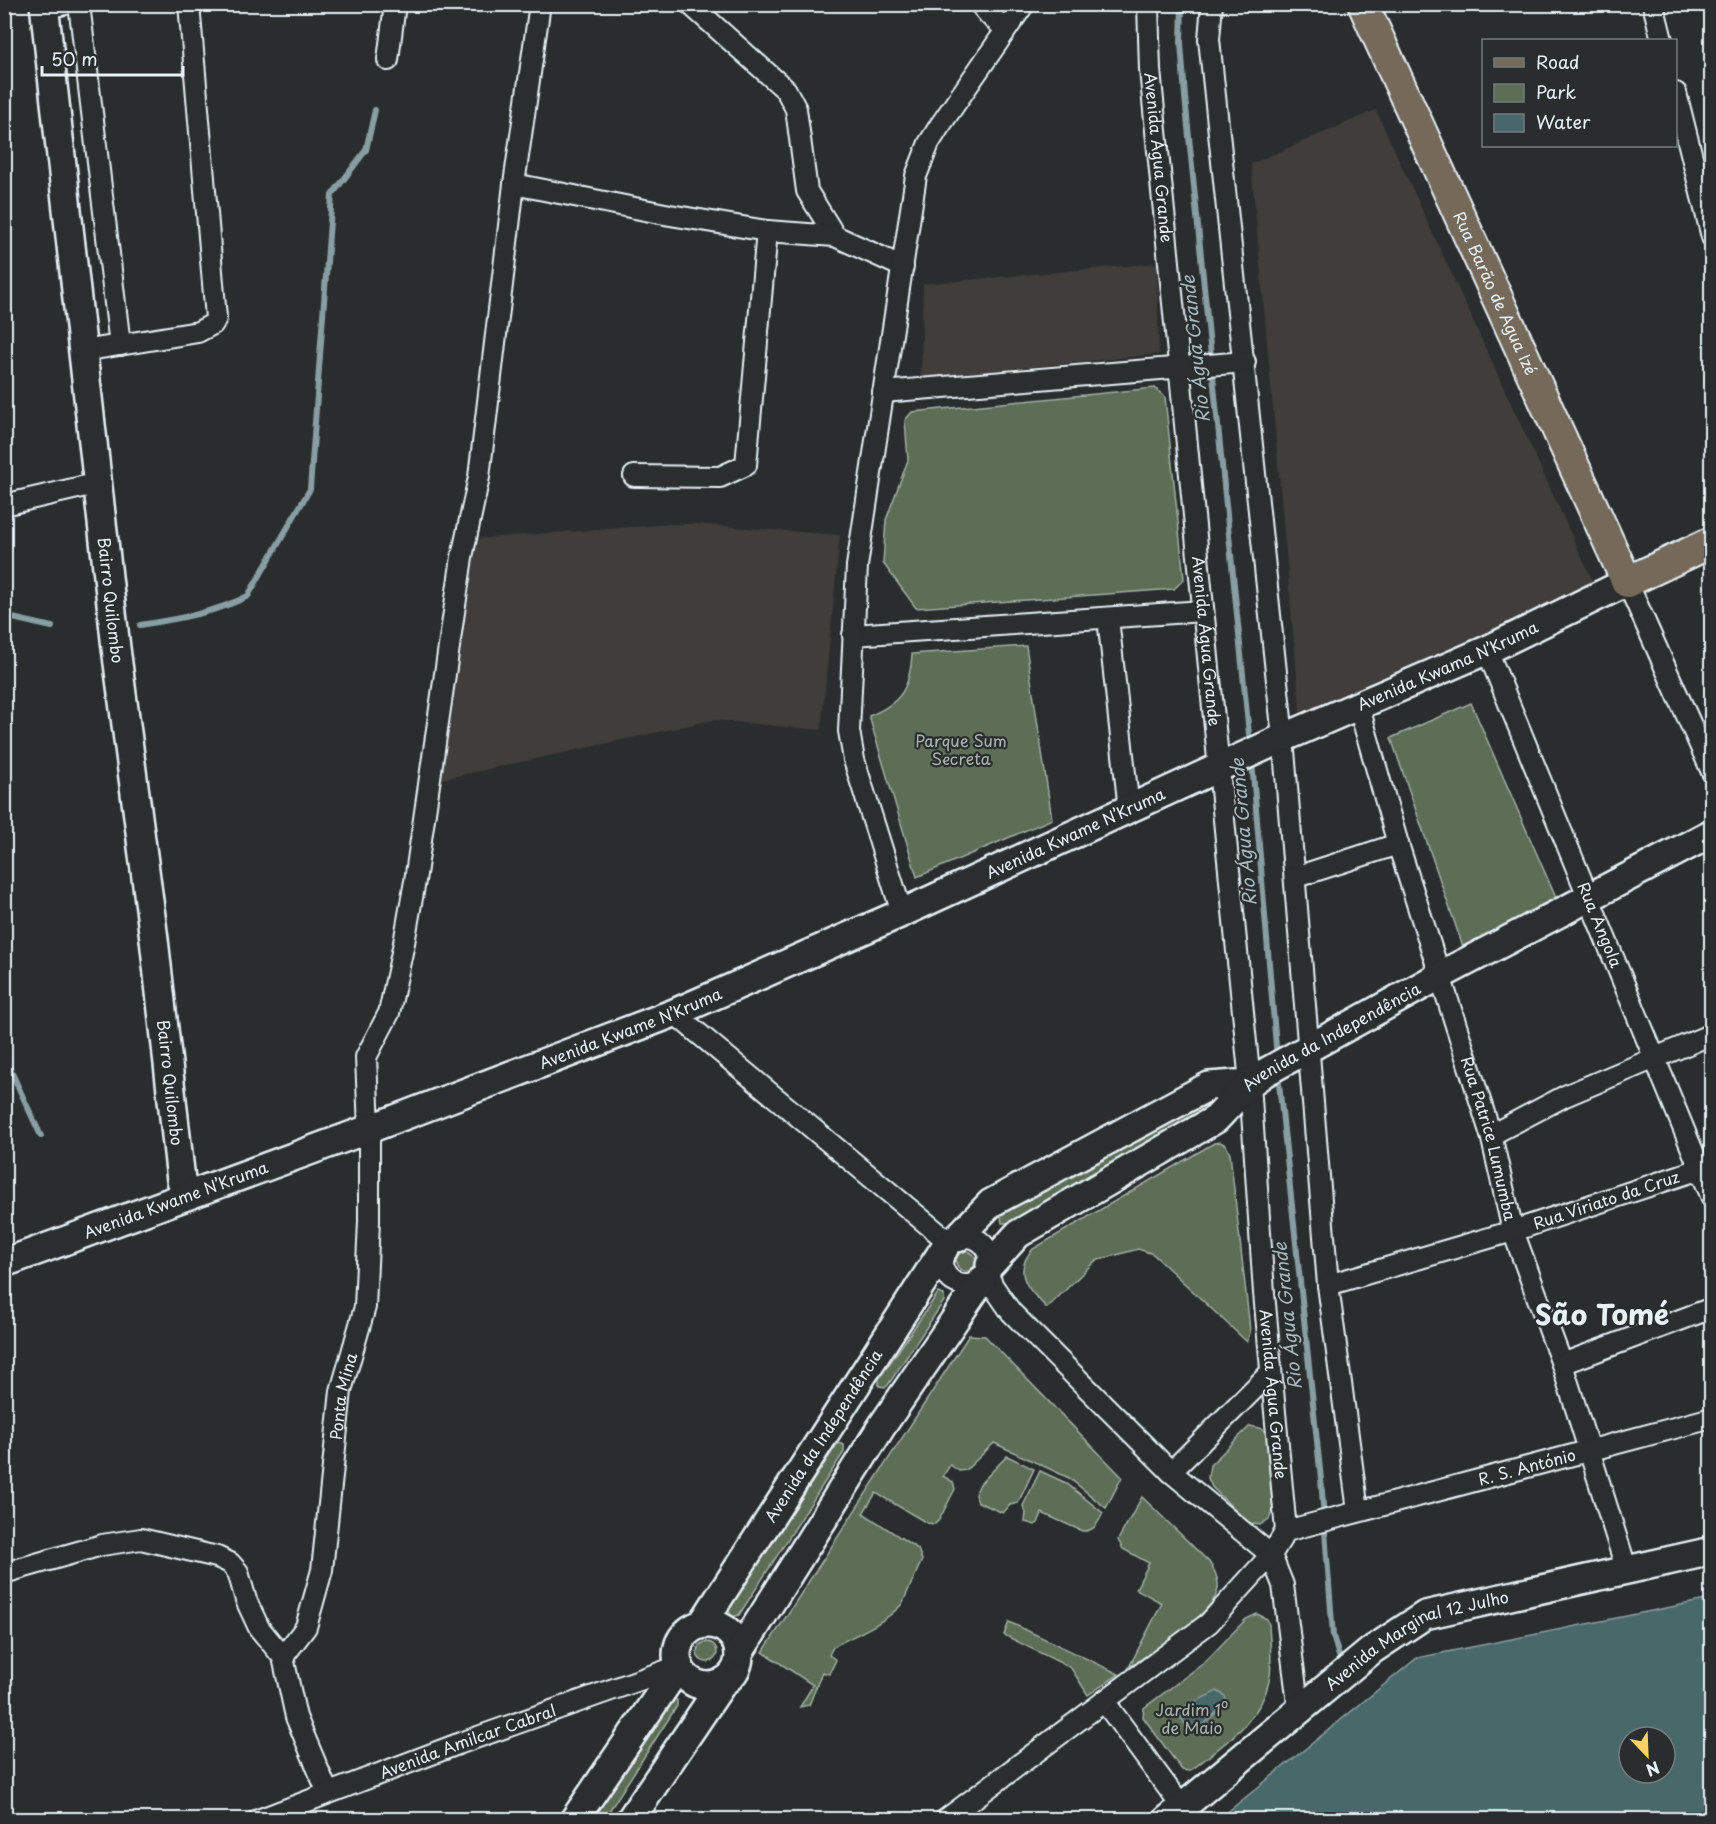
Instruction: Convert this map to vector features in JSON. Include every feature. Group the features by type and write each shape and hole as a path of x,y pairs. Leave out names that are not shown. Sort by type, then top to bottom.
{"main road":[{"name":"Rua Barão de Agua Izé","path":"1363,4 1627,582"},
{"path":"1627,582 1712,542"}],"street":[{"path":"80,4 120,345"},
{"path":"83,351 198,332 213,324 216,318 189,4"},
{"path":"388,60 395,4"},
{"name":"Ponta Mina","path":"283,1657 306,1627 322,1570 341,1391 365,1308 369,1221 366,1057 389,1013 404,943 462,557 479,477 514,184 540,4"},
{"path":"690,4 786,90 796,109 807,191 835,236"},
{"path":"980,4 1006,29"},
{"path":"902,913 851,746 849,731 857,566 903,267 910,207 921,162 939,127 1024,4"},
{"name":"Avenida Água Grande","path":"1148,4 1150,70 1203,611 1296,877 1302,1052 1350,1513"},
{"name":"Avenida Água Grande","path":"1212,4 1209,39 1238,363 1252,752 1257,1078 1271,1372 1294,1529"},
{"path":"1653,4 1662,39"},
{"name":"Bairro Quilombo","path":"51,6 83,351 116,648 154,939 181,1180 186,1196"},
{"path":"1677,97 1712,237"},
{"path":"514,184 670,215 767,231 835,236 903,267"},
{"path":"634,476 720,477 746,465 767,231"},
{"path":"884,392 1238,363"},
{"path":"4,505 99,483"},
{"path":"1627,582 1712,772"},
{"name":"Avenida Kwama N’Kruma","path":"1252,752 1487,650 1627,582"},
{"path":"853,635 1203,611"},
{"path":"1108,618 1129,810"},
{"name":"Rua Angola","path":"1487,650 1587,898 1655,1057 1706,1167 1712,1198"},
{"name":"Rua Patrice Lumumba","path":"1358,705 1398,844 1491,1135 1513,1230 1562,1364 1627,1570"},
{"name":"Avenida Kwame N’Kruma","path":"4,1263 674,1014 902,913 1252,752"},
{"name":"Avenida da Independência","path":"702,1624 950,1243 992,1203 1209,1086 1257,1078 1441,975 1712,833"},
{"path":"1296,877 1398,844"},
{"path":"674,1014 950,1243"},
{"path":"1491,1135 1565,1096 1712,1034"},
{"path":"630,1820 724,1682 735,1670 739,1653 882,1426 987,1272 1018,1234 1216,1119 1257,1078"},
{"name":"Rua Viriato da Cruz","path":"1328,1285 1513,1230 1706,1167"},
{"path":"987,1272 966,1286 950,1280 942,1266 950,1243 965,1236 981,1242 987,1248 987,1272 993,1286 1011,1312 1171,1472 1270,1555 1283,1585 1299,1712"},
{"path":"1562,1364 1712,1308"},
{"path":"1171,1472 1271,1372"},
{"path":"844,1403 882,1426"},
{"name":"R. S. António","path":"1294,1529 1712,1418"},
{"path":"951,1818 1209,1623 1294,1529"},
{"path":"4,1573 102,1545 141,1539 217,1557 230,1563 238,1572 246,1600 256,1622 283,1657 296,1718 328,1793"},
{"name":"Avenida Marginal 12 Julho","path":"1175,1813 1372,1650 1425,1615 1712,1551"},
{"path":"724,1682 703,1685 693,1682 685,1675 679,1666 677,1656 681,1639 692,1628 702,1624 713,1624 732,1634 739,1653"},
{"path":"574,1820 679,1666"},
{"name":"Avenida Amilcar Cabral","path":"258,1820 458,1744 679,1666"},
{"path":"1104,1701 1175,1813"}],"shaded area":[{"path":"1376,110 1595,586 1301,720 1251,164"},
{"path":"1157,263 1159,354 921,378 923,284"},
{"path":"672,524 840,535 821,730 713,720 439,780 472,539"}],"green space":[{"path":"1155,388 1165,397 1184,579 1174,589 916,608 883,563 886,520 908,460 905,420 912,412"},
{"name":"Parque Sum Secreta","path":"1026,646 1052,819 917,877 869,716 889,706 902,693 909,676 912,654"},
{"path":"1471,703 1556,898 1464,950 1391,738"},
{"path":"1203,1101 1210,1102 1212,1105 1209,1111 1009,1223 1002,1223 1003,1214"},
{"path":"1220,1142 1226,1145 1230,1154 1249,1320 1250,1333 1247,1342 1153,1254 1138,1249 1095,1261 1047,1308 1034,1295 1023,1273 1023,1266 1033,1249 1214,1143"},
{"path":"966,1251 973,1254 976,1261 973,1268 966,1271 959,1268 956,1261 959,1254"},
{"path":"938,1293 944,1295 944,1301 888,1385 879,1386 879,1379"},
{"path":"969,1335 985,1336 1122,1477 1106,1508 1069,1478 994,1443 966,1470 959,1471 950,1465 943,1476 953,1482 955,1489 935,1524 927,1523 876,1493 863,1513 918,1549 922,1560 902,1604 895,1611 878,1623 833,1647 829,1655 836,1660 829,1674 822,1672 809,1705 800,1707 813,1685 763,1652"},
{"path":"1250,1426 1263,1429 1267,1437 1273,1511 1269,1519 1260,1525 1248,1523 1212,1487 1208,1478 1210,1465"},
{"path":"838,1443 844,1445 844,1452 739,1615 732,1617 729,1608"},
{"path":"1007,1456 1034,1469 1018,1503 1010,1505 1003,1513 978,1502 975,1495 980,1484"},
{"path":"1040,1471 1066,1483 1103,1513 1096,1526 1082,1531 1042,1513 1035,1525 1025,1522 1026,1513 1023,1506"},
{"path":"1142,1497 1209,1562 1217,1577 1218,1588 1206,1609 1181,1632 1129,1667 1162,1603 1136,1589 1149,1563 1123,1549 1118,1540"},
{"name":"Jardim 1º de Maio","path":"1257,1614 1267,1619 1269,1625 1271,1668 1265,1695 1249,1720 1228,1740 1194,1768 1189,1771 1182,1770 1143,1717 1144,1708 1205,1662 1246,1619"},
{"path":"1009,1622 1119,1674 1088,1695 1071,1668 1004,1635"},
{"path":"707,1642 714,1645 717,1652 714,1659 707,1662 700,1659 697,1652 700,1645"},
{"path":"671,1698 677,1700 677,1706 604,1819 590,1820"}],"water":[{"path":"1711,1599 1711,1819 1219,1819 1417,1658"},
{"path":"1217,1691 1225,1696 1226,1701 1223,1706 1200,1728 1188,1728 1181,1718 1184,1707"}],"waterway":[{"name":"Rio Água Grande","path":"1182,4 1181,43 1185,97 1250,744"},
{"path":"140,625 209,611 248,596 310,489 332,195 366,150 375,110"},
{"path":"4,616 52,627"},
{"name":"Rio Água Grande","path":"1252,761 1277,1058"},
{"path":"4,1056 41,1136"},
{"name":"Rio Água Grande","path":"1278,1074 1321,1479 1333,1636 1339,1656"}],"district":[{"name":"São Tomé","path":"1602,1315"}]}
